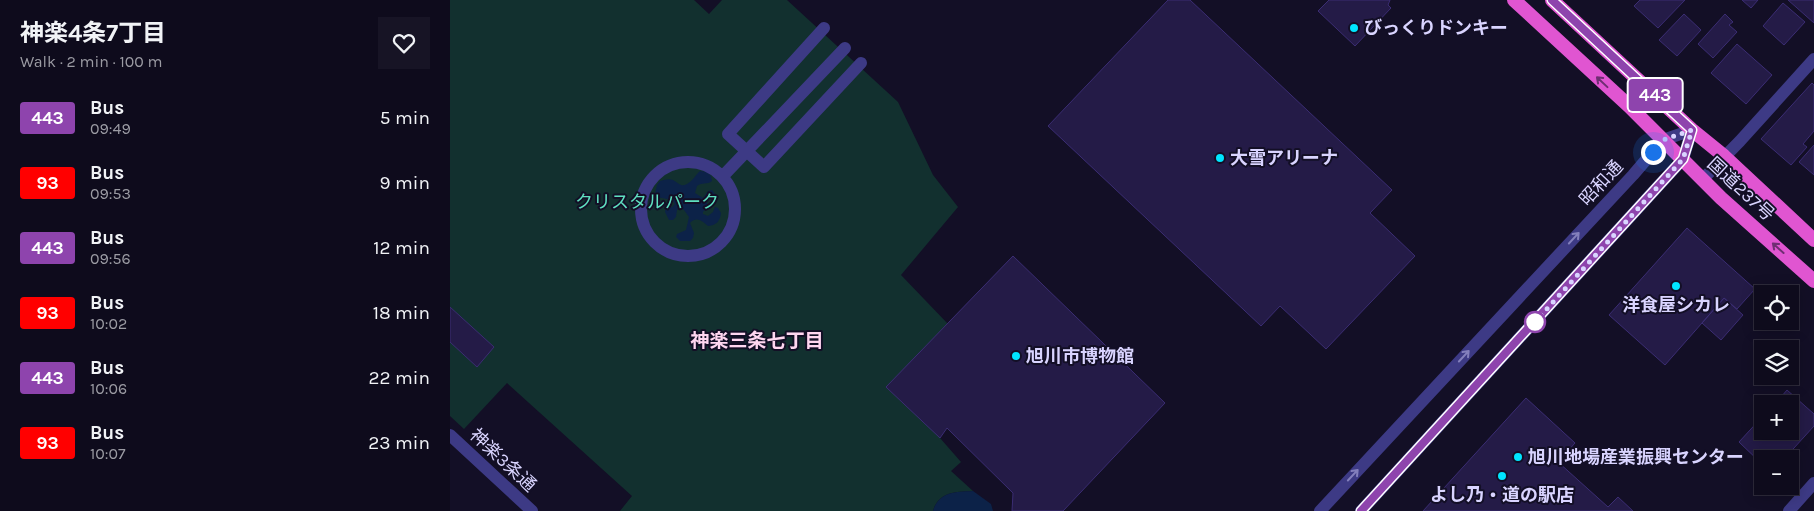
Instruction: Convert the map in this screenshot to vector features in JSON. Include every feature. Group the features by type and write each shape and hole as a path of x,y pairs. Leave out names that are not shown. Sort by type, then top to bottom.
{"highway":[{"name":"国道237号","path":"1514,0 1629,106 1702,180 1814,281"},
{"name":"国道237号","path":"1552,0 1814,240"}],"street":[{"path":"824,28 728,134 764,167 861,63"},
{"path":"723,176 845,48"},
{"path":"1702,180 1814,59"},
{"name":"昭和通","path":"1320,511 1663,140 1692,130"},
{"path":"1361,511 1683,159 1692,130"},
{"path":"682,162 697,162 712,167 723,176 732,189 736,203 735,218 730,232 720,244 706,253 690,256 674,254 659,247 648,235 641,219 641,203 645,187 656,174 668,166 682,162"},
{"name":"神楽3条通","path":"450,434 532,511"},
{"path":"1789,511 1814,483"}],"green space":[{"name":"クリスタルパーク","path":"450,0 694,0 709,14 722,0 787,0 898,102 933,175 958,207 901,275 948,324 940,438 961,462 951,471 973,491 954,492 944,496 936,504 933,511 620,511 632,496 507,383 464,429 450,416"}],"water":[{"path":"700,171 707,172 711,176 712,181 697,186 695,193 703,198 708,191 712,190 715,194 714,198 707,200 707,208 703,214 708,216 715,207 718,208 721,216 714,225 708,226 699,220 693,221 690,223 694,233 693,238 690,241 680,241 676,237 677,234 686,230 689,217 681,208 677,210 676,217 673,220 669,220 665,212 666,207 672,207 675,204 672,200 657,197 655,194 657,185 660,181 668,179 685,185"},
{"path":"973,491 991,504 993,511 933,511 936,504 944,496 954,492"}],"building":[{"name":"大雪アリーナ","path":"1168,0 1190,0 1392,190 1370,213 1415,256 1326,349 1280,306 1261,326 1048,126"},
{"name":"びっくりドンキー","path":"1329,0 1390,0 1388,5 1391,8 1355,46 1318,11"},
{"path":"1640,0 1685,0 1658,28 1634,6"},
{"path":"1742,0 1758,0 1751,8"},
{"path":"1788,0 1814,0 1814,23"},
{"path":"1783,3 1805,22 1784,45 1763,26"},
{"path":"1684,14 1701,30 1677,56 1659,40"},
{"path":"1725,14 1733,22 1729,25 1737,32 1713,58 1698,44"},
{"path":"1737,44 1772,75 1746,104 1711,73"},
{"path":"1812,83 1814,85 1814,131 1803,144 1807,147 1791,165 1761,139"},
{"path":"1814,145 1814,175 1799,162"},
{"path":"1687,228 1754,288 1737,309 1724,298 1665,365 1609,315"},
{"name":"旭川市博物館","path":"1013,256 1165,403 1063,511 1012,511 1013,493 947,428 940,438 886,387"},
{"path":"1724,298 1743,315 1721,340 1702,323"},
{"path":"450,307 494,347 477,367 450,342"},
{"path":"1787,390 1793,395 1783,395"},
{"name":"旭川地場産業振興センター","path":"1526,398 1575,443 1558,462 1608,507 1618,497 1633,511 1423,511"},
{"path":"1799,401 1814,414 1814,426 1792,450 1754,450 1754,456 1739,442 1754,426 1754,440 1799,440"}],"bus line":[{"name":"443","path":"1361,511 1683,159 1692,130 1552,0"}],"place":[{"name":"びっくりドンキー","path":"1354,28"},
{"name":"大雪アリーナ","path":"1220,158"},
{"name":"洋食屋シカレ","path":"1676,286"},
{"name":"旭川市博物館","path":"1016,356"},
{"name":"旭川地場産業振興センター","path":"1518,457"},
{"name":"よし乃・道の駅店","path":"1502,476"}],"district":[{"name":"神楽三条七丁目","path":"757,340"}],"route":[{"path":"1535,322 1683,159 1692,130 1663,140 1653,152"}]}
